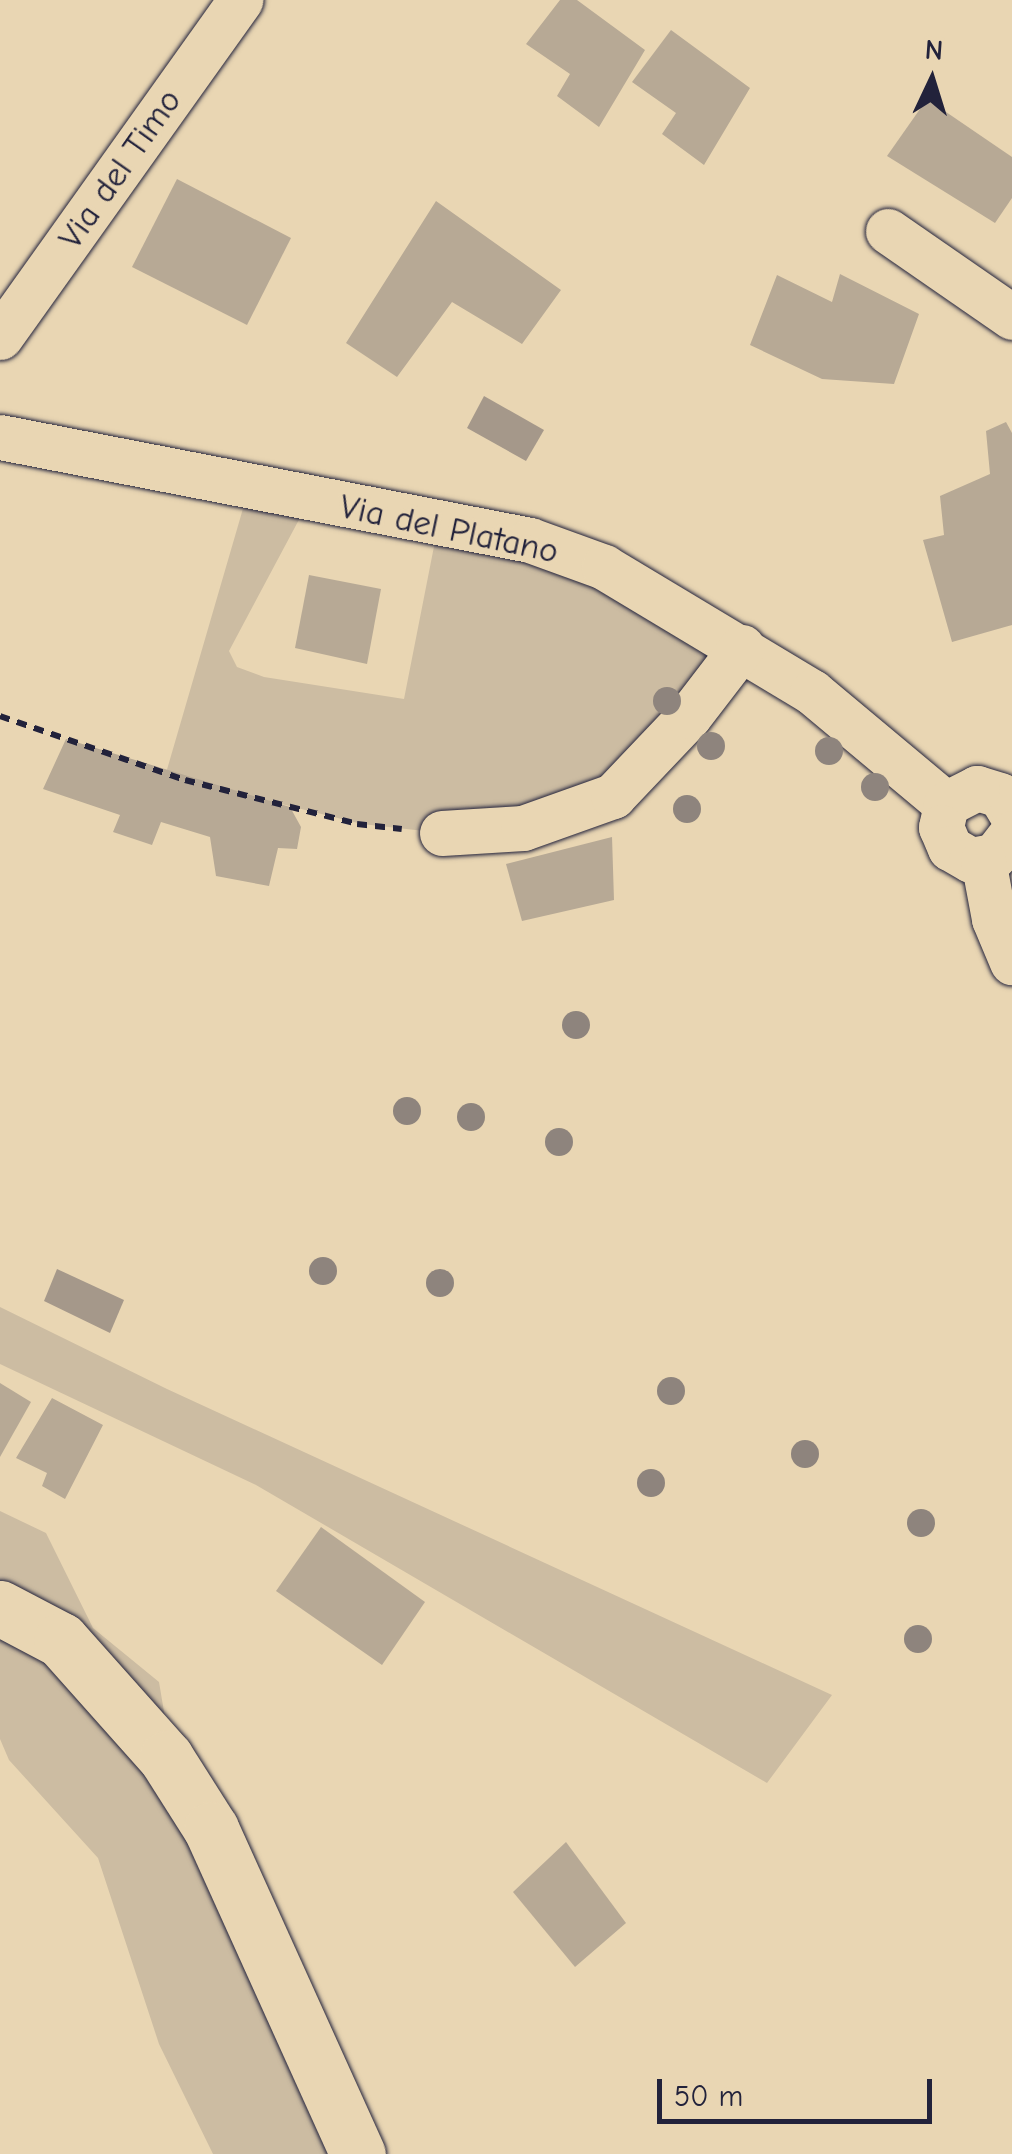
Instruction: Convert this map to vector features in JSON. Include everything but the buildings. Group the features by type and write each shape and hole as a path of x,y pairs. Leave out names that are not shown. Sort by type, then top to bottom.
{"street":[{"name":"Via del Timo","path":"0,338 240,0"},
{"path":"888,231 1012,317"},
{"name":"Via del Platano","path":"0,438 530,540 604,567 812,692 946,804"},
{"path":"442,833 524,828 613,796 689,716 742,647"},
{"path":"1004,818 960,856 944,839 946,804 977,788 1004,818 994,918 1012,962"},
{"path":"0,1608 61,1640 166,1758 210,1828 358,2154"}],"path":[{"path":"0,716 203,784 357,824 442,833"}],"shaded area":[{"path":"484,396 544,430 526,461 467,428"},
{"path":"249,488 310,499 229,651 237,667 264,677 404,699 439,521 742,647 613,796 442,833 362,824 185,780 166,773"},
{"path":"57,1269 124,1300 110,1333 44,1301"},
{"path":"0,1307 167,1389 832,1695 767,1783 256,1485 0,1364"},
{"path":"0,1511 46,1533 93,1628 159,1682 174,1771 358,2154 213,2154 159,2044 98,1858 9,1760 0,1739"}]}
